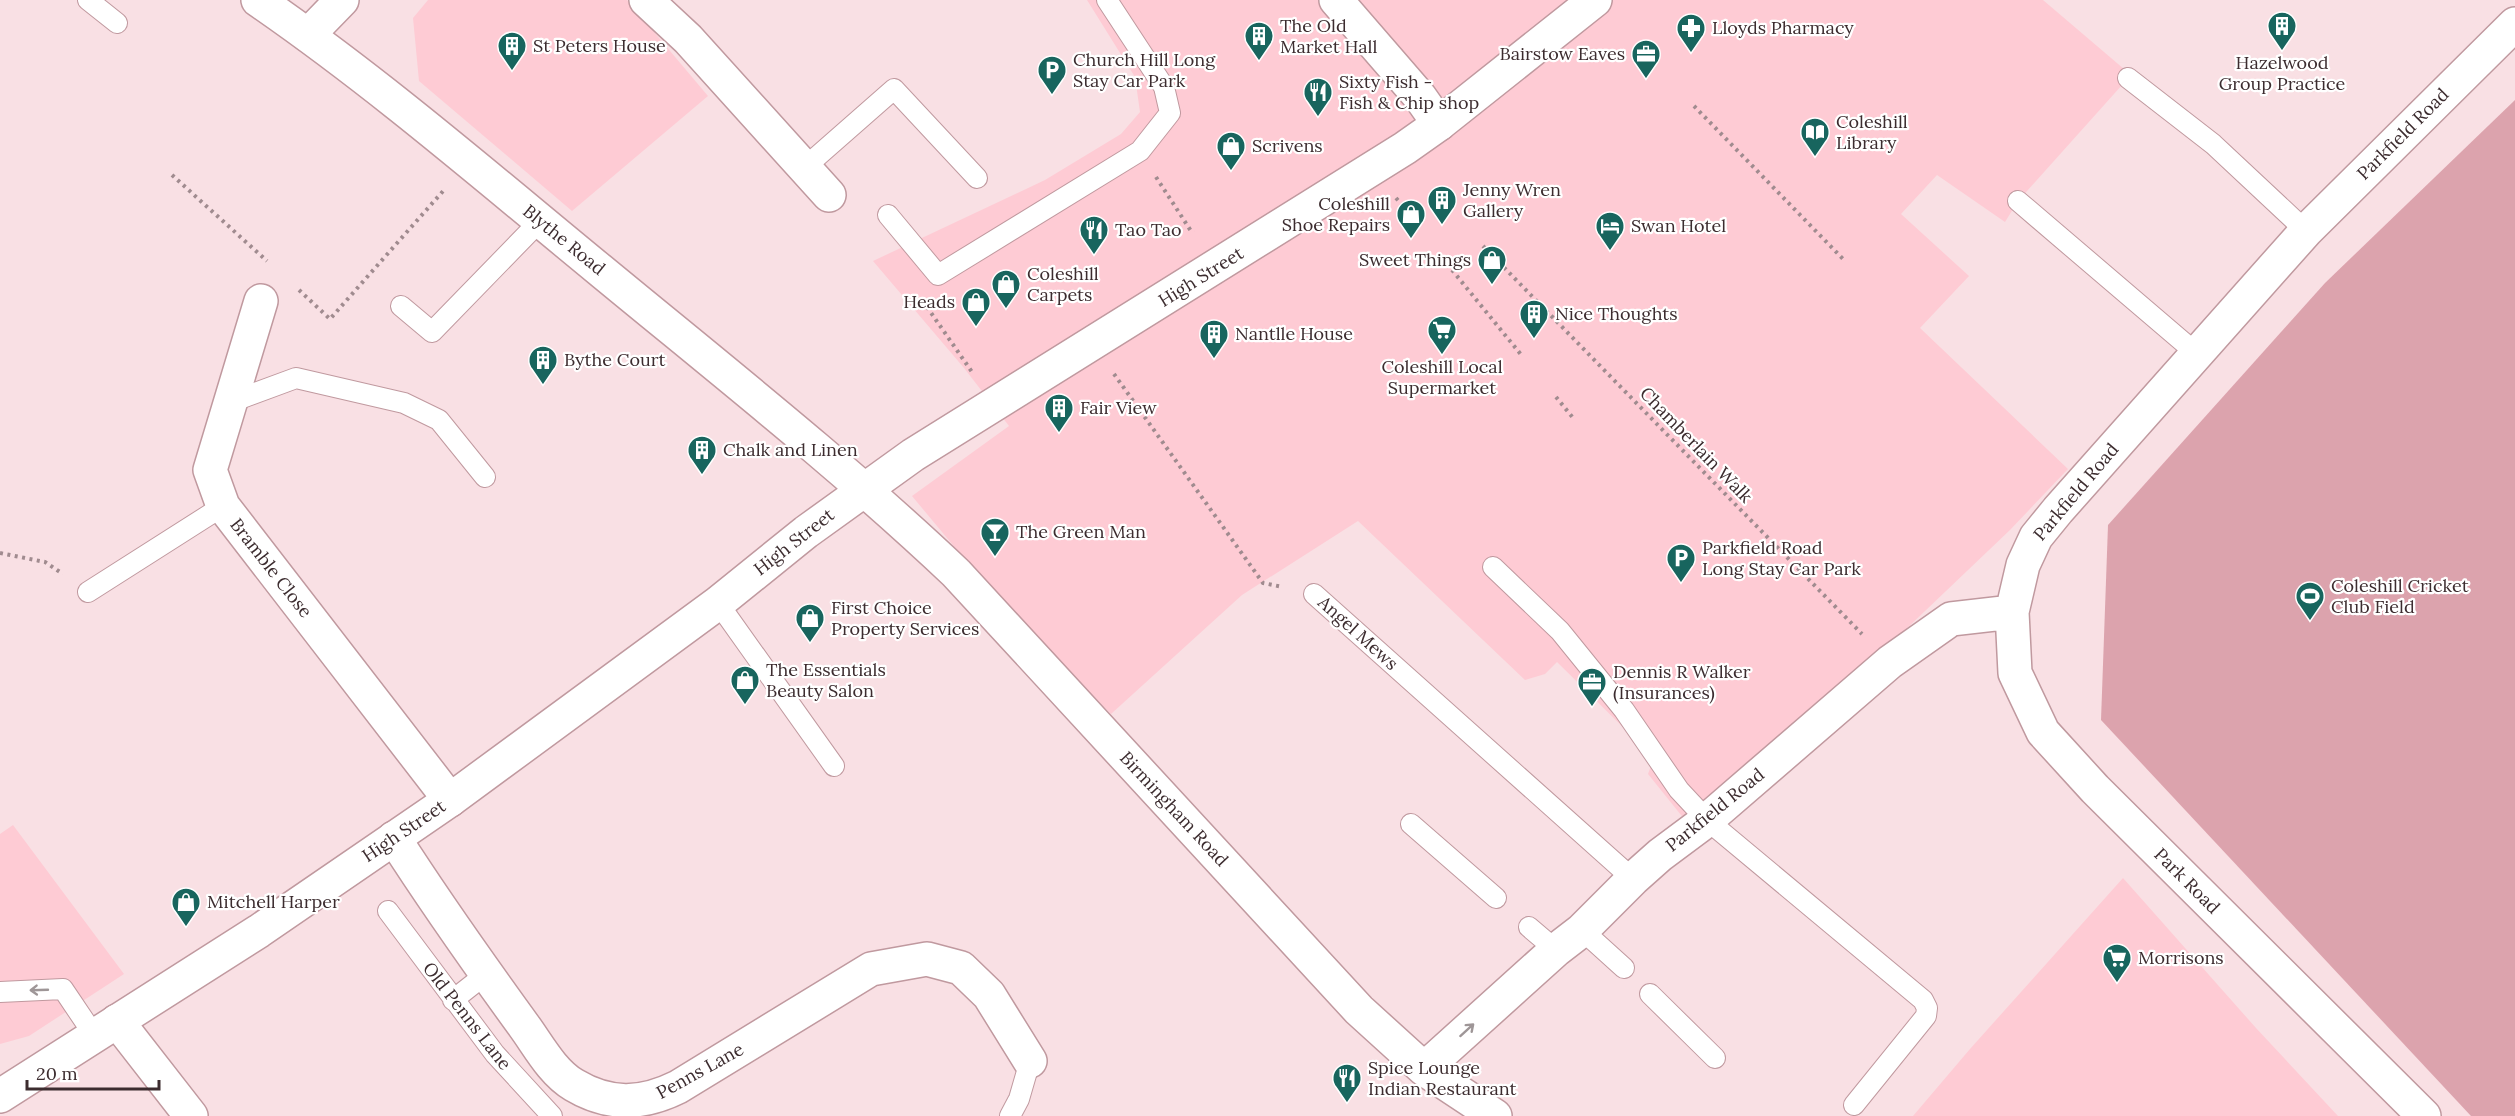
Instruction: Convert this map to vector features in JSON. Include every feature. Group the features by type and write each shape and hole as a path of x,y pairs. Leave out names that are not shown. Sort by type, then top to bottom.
{"street":[{"name":"Blythe Road","path":"258,0 308,35 469,162 864,489"},
{"path":"308,35 342,0"},
{"path":"646,0 688,39 829,195"},
{"path":"1336,0 1420,97 1439,124"},
{"name":"High Street","path":"0,1096 260,931 450,800 718,603 806,532 913,455 1373,170 1439,124 1595,0"},
{"name":"Parkfield Road","path":"1424,1069 1556,950 1582,930 1660,855 1707,820 1890,662 1951,619 2012,612 2023,565 2036,537 2306,231 2515,24"},
{"name":"Bramble Close","path":"261,301 210,470 223,506 450,800"},
{"name":"Birmingham Road","path":"864,489 956,573 1359,1010 1424,1069 1495,1116"},
{"name":"Park Road","path":"2012,612 2015,672 2043,732 2095,789 2424,1116"},
{"name":"Penns Lane","path":"394,838 486,974 557,1070 573,1085 604,1098 632,1102 656,1098 678,1087 871,969 927,959 962,968 989,995 1030,1061"},
{"path":"106,1028 191,1116"}],"lane":[{"path":"88,0 117,23"},
{"path":"888,215 938,275 1140,152 1170,113 1164,87 1107,0"},
{"path":"2128,78 2213,144 2306,231"},
{"path":"804,168 894,88 977,178"},
{"path":"2018,201 2196,353"},
{"path":"401,306 432,332 540,220"},
{"path":"231,402 296,378 404,403 439,420 485,477"},
{"path":"88,592 223,506"},
{"path":"1493,567 1560,631 1624,710 1678,790 1707,820 1923,1000 1928,1008 1926,1016 1854,1105"},
{"name":"Angel Mews","path":"1314,594 1633,879"},
{"path":"718,603 834,766"},
{"path":"1411,824 1496,898"},
{"name":"Old Penns Lane","path":"388,911 495,1054 552,1116"},
{"path":"1528,927 1556,950"},
{"path":"1582,930 1624,968"},
{"path":"453,1000 486,974"},
{"path":"0,992 63,989 106,1028"},
{"path":"1650,994 1715,1058"},
{"path":"1010,1116 1019,1099 1030,1061"}],"path":[{"path":"1694,106 1844,260"},
{"path":"1140,152 1191,231"},
{"path":"293,284 330,319 469,162"},
{"path":"172,176 268,261"},
{"name":"Chamberlain Walk","path":"1483,246 1890,662"},
{"path":"1452,270 1523,357"},
{"path":"927,308 968,366"},
{"name":"Angel Mews","path":"1096,342 1114,374 1263,583 1314,594"},
{"path":"1556,397 1574,419"},
{"path":"0,552 45,562 88,592"}],"shaded area":[{"path":"428,0 627,0 708,96 572,211 419,81 413,18"},
{"path":"1087,0 2043,0 2131,75 2018,201 2005,222 1937,175 1901,214 1969,276 1920,328 2068,469 2010,530 1882,652 1685,820 1648,774 1652,763 1639,743 1557,662 1545,674 1525,680 1358,521 1242,595 1111,714 1002,604 912,496 1009,426 964,368 873,261 1045,180 1121,134 1140,112 1135,77"},
{"name":"Coleshill Cricket Club Field","path":"2515,100 2515,1116 2471,1116 2101,720 2108,525 2325,283"},
{"path":"13,825 124,974 29,1036 0,1044 0,834"},
{"path":"2123,878 2256,1028 2338,1116 1913,1116"}],"place":[{"name":"Hazelwood Group Practice","path":"2282,52"},
{"name":"Lloyds Pharmacy","path":"1691,54"},
{"name":"The Old Market Hall","path":"1259,62"},
{"name":"St Peters House","path":"512,72"},
{"name":"Bairstow Eaves","path":"1646,80"},
{"name":"Church Hill Long Stay Car Park","path":"1052,96"},
{"name":"Sixty Fish - Fish & Chip shop","path":"1318,118"},
{"name":"Coleshill Library","path":"1815,158"},
{"name":"Scrivens","path":"1231,172"},
{"name":"Jenny Wren Gallery","path":"1442,226"},
{"name":"Coleshill Shoe Repairs","path":"1411,240"},
{"name":"Swan Hotel","path":"1610,252"},
{"name":"Tao Tao","path":"1094,256"},
{"name":"Sweet Things","path":"1492,286"},
{"name":"Coleshill Carpets","path":"1006,310"},
{"name":"Heads","path":"976,328"},
{"name":"Nice Thoughts","path":"1534,340"},
{"name":"Coleshill Local Supermarket","path":"1442,356"},
{"name":"Nantlle House","path":"1214,360"},
{"name":"Bythe Court","path":"543,386"},
{"name":"Fair View","path":"1059,434"},
{"name":"Chalk and Linen","path":"702,476"},
{"name":"The Green Man","path":"995,558"},
{"name":"Parkfield Road Long Stay Car Park","path":"1681,584"},
{"name":"Coleshill Cricket Club Field","path":"2310,622"},
{"name":"First Choice Property Services","path":"810,644"},
{"name":"The Essentials Beauty Salon","path":"745,706"},
{"name":"Dennis R Walker (Insurances)","path":"1592,708"},
{"name":"Mitchell Harper","path":"186,928"},
{"name":"Morrisons","path":"2117,984"},
{"name":"Spice Lounge Indian Restaurant","path":"1347,1104"}]}
